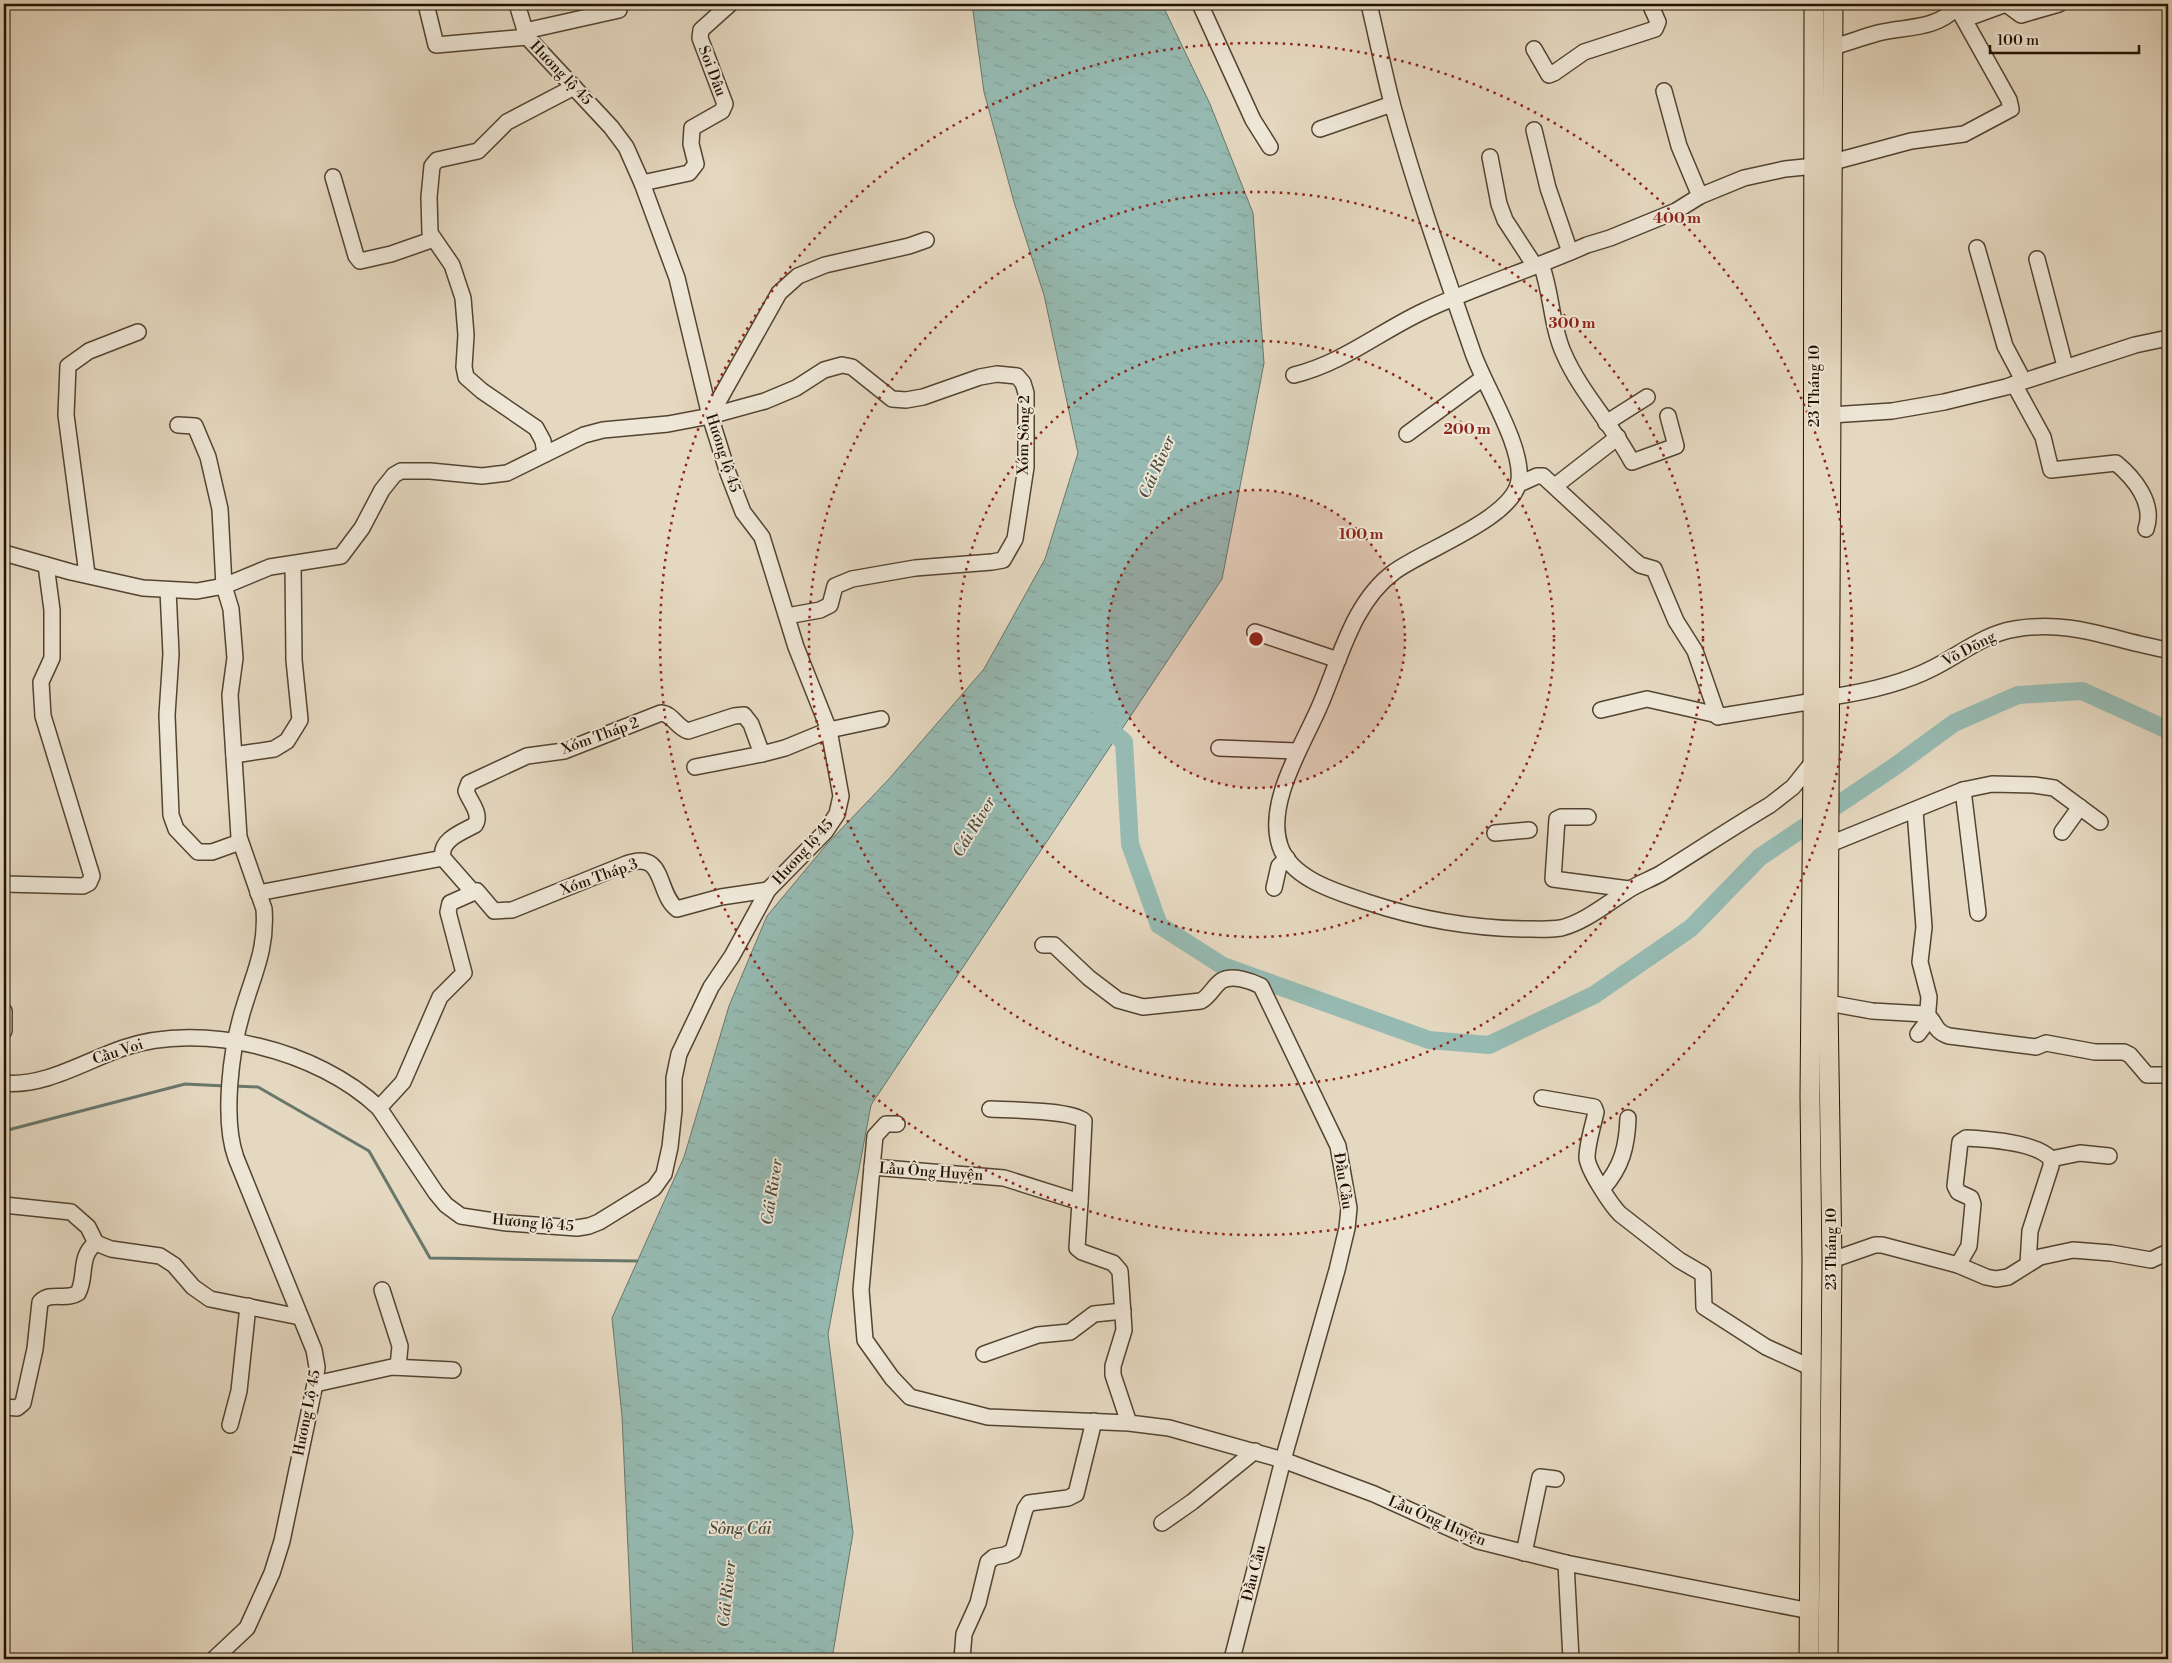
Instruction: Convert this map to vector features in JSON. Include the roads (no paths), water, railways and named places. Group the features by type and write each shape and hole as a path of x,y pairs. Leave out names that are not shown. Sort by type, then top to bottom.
{"main road":[{"name":"23 Tháng 10","path":"1809,1659 1812,1368 1810,1096 1813,765 1822,699 1831,415 1824,164 1814,4"},
{"name":"23 Tháng 10","path":"1828,1659 1832,1260 1828,1003 1831,746 1822,699 1824,164 1833,47 1833,4"},
{"path":"1812,1261 1832,1260"}],"street":[{"path":"426,4 436,45 526,34 619,10"},
{"name":"Hương lộ 45","path":"235,1042 299,1058 346,1081 379,1108 436,1193 446,1205 461,1216 555,1227 583,1228 600,1222 647,1194 664,1174 673,1127 676,1061 711,986 732,956 768,890 825,832 836,814 840,787 829,730 796,647 762,537 743,512 710,416 677,278 642,183 626,147 605,120 526,34 517,4"},
{"name":"Soi Dâu","path":"642,183 689,173 696,164 692,144 692,128 722,111 725,104 700,38 701,30 730,4"},
{"path":"1200,4 1253,120 1270,147"},
{"path":"1369,4 1392,104 1422,202 1483,378 1511,439 1517,462 1519,484 1508,503 1489,518 1404,565 1382,582 1352,625 1320,708 1297,751 1285,784 1278,821 1279,845 1286,858 1305,875 1334,891 1426,919 1481,927 1561,928 1598,910 1629,889 1657,876 1770,805 1793,787 1813,765"},
{"path":"1534,50 1549,75 1584,52 1656,29 1658,22 1650,4"},
{"path":"1833,47 1884,32 1922,27 1960,10 2006,4 2021,15 2059,4"},
{"path":"1294,375 1318,369 1334,362 1370,343 1400,323 1455,297 1676,211 1700,196 1744,178 1785,169 1824,164 1911,141 1964,134 2011,108 2009,100 1960,10"},
{"path":"545,454 543,441 536,428 482,391 466,376 464,367 466,335 464,298 452,265 430,234 429,206 432,166 437,160 478,151 507,122 574,88"},
{"path":"1664,91 1679,146 1700,196"},
{"path":"1320,129 1392,104"},
{"path":"1534,130 1548,188 1570,252"},
{"path":"1490,157 1499,204 1505,220 1538,265 1562,351 1632,462 1676,446 1668,416"},
{"path":"333,177 356,256 360,261 391,254 434,239"},
{"path":"4,553 143,588 198,591 224,586 270,567 341,556 362,528 382,490 394,475 401,471 430,471 482,476 507,473 584,436 603,430 668,424 710,416 779,293 798,276 825,265 926,240"},
{"path":"1977,248 2005,346 2043,437 2051,470 2116,463 2144,496 2148,512 2146,529"},
{"path":"2038,259 2065,366"},
{"path":"87,574 66,415 68,366 89,351 138,332"},
{"path":"1831,415 1892,411 1935,403 2019,382 2135,345 2168,338"},
{"name":"Xóm Sông 2","path":"710,416 765,401 796,388 824,370 842,365 852,367 892,399 906,400 998,374 1017,376 1023,383 1028,408 1026,467 1015,539 1003,560 915,568 840,582 835,586 830,605 820,610 787,616"},
{"path":"1407,434 1483,378"},
{"path":"1606,423 1647,397"},
{"name":"Hương Lộ 45","path":"178,425 195,426 217,488 223,536 224,586 231,609 235,658 230,696 240,842 265,918 263,951 244,1007 235,1042 230,1101 230,1128 233,1149 314,1350 317,1367 316,1384 282,1540 272,1573 247,1628 214,1659"},
{"path":"1555,486 1618,437"},
{"path":"1519,484 1537,476 1543,476 1640,566 1654,569 1676,621 1695,651 1718,717"},
{"path":"234,755 274,749 287,740 300,720 294,660 293,564"},
{"path":"4,884 83,886 89,883 92,876 43,716 41,682 52,658 52,610 46,565"},
{"path":"168,590 171,654 167,715 173,824 198,852 212,852 240,842"},
{"name":"Võ Dõng","path":"1718,717 1868,690 1918,675 1996,633 2014,629 2053,626 2077,628 2168,650"},
{"path":"1255,632 1338,660"},
{"path":"1601,710 1647,699 1718,717"},
{"name":"Xóm Tháp 2","path":"443,858 443,848 447,842 475,825 477,821 477,814 466,791 469,783 527,756 564,751 664,713 688,731 734,716 744,716 751,724 762,754"},
{"path":"695,768 785,748 829,730 881,719"},
{"path":"1218,748 1297,751"},
{"path":"1830,842 1915,811 1963,790 1999,784 2049,787 2057,790 2100,822"},
{"path":"1963,790 1978,913"},
{"path":"2062,832 2080,806"},
{"path":"1915,811 1924,927 1920,962 1928,992 1927,1022 1918,1034"},
{"path":"1588,817 1561,817 1557,819 1554,879 1629,889"},
{"path":"1496,833 1529,830"},
{"path":"258,893 443,858"},
{"name":"Xóm Tháp 3","path":"443,858 472,891 480,892 494,911 505,912 520,908 626,864 641,860 653,865 677,910 721,897 768,890"},
{"path":"1274,888 1279,866 1286,858"},
{"path":"379,1108 406,1077 440,997 464,975 448,906 472,891"},
{"name":"Đầu Cầu","path":"1043,944 1054,945 1089,978 1118,1000 1143,1007 1201,1001 1208,997 1221,981 1226,979 1246,980 1255,983 1262,988 1338,1146 1349,1208 1347,1228 1337,1270 1283,1460 1232,1659"},
{"path":"1828,1003 1872,1011 1928,1016"},
{"path":"4,1011 4,1029"},
{"path":"1928,1016 1937,1030 1949,1036 2036,1047 2046,1043 2095,1052 2124,1052 2132,1057 2147,1074 2168,1075"},
{"name":"Cầu Voi","path":"4,1083 28,1082 46,1078 123,1049 148,1042 183,1039 235,1042"},
{"path":"1542,1098 1594,1106 1596,1112 1588,1159 1603,1188 1620,1214 1680,1260 1703,1274 1702,1304 1766,1347 1812,1368"},
{"path":"990,1109 1034,1111 1082,1119 1085,1128 1077,1248 1082,1252 1108,1260 1118,1266 1122,1275 1123,1336 1113,1366 1113,1375 1129,1423"},
{"path":"1603,1188 1613,1177 1623,1157 1628,1118"},
{"path":"872,1167 876,1134 886,1124 897,1124"},
{"path":"1958,1265 1969,1246 1973,1204 1971,1198 1958,1192 1955,1186 1960,1142 1966,1138 2022,1145 2046,1154 2051,1159 2051,1166 2030,1231 2028,1264"},
{"path":"2051,1159 2080,1153 2109,1156"},
{"name":"Lầu Ông Huyện","path":"1080,1202 1004,1178 872,1167 861,1290 862,1322 868,1347 892,1378 914,1398 988,1417 1129,1423 1169,1428 1283,1460 1374,1494 1468,1537 1524,1553 1810,1611"},
{"path":"4,1205 71,1212 88,1227 96,1243 112,1249 160,1256 174,1265 193,1287 210,1299 300,1316"},
{"path":"4,1407 17,1408 23,1403 35,1349 40,1302 48,1296 71,1297 78,1293 84,1260 89,1249 96,1243"},
{"path":"1832,1260 1875,1245 1882,1245 1958,1265 1986,1277 2001,1279 2008,1278 2028,1264 2048,1254 2073,1250 2111,1253 2151,1260 2168,1252"},
{"path":"382,1290 400,1346 398,1367"},
{"path":"230,1425 238,1391 248,1306"},
{"path":"984,1354 1038,1335 1070,1332 1094,1314 1123,1312"},
{"path":"316,1384 398,1367 454,1370"},
{"path":"962,1659 964,1634 978,1603 988,1562 994,1557 1005,1555 1012,1550 1025,1509 1029,1503 1068,1498 1076,1494 1081,1484 1094,1421"},
{"path":"1162,1523 1192,1502 1255,1451"},
{"path":"1524,1553 1540,1477 1556,1479"},
{"path":"1566,1563 1570,1659"}],"water":[{"name":"Sông Cái","path":"972,4 1162,4 1210,104 1253,213 1264,363 1222,579 871,1105 828,1334 853,1533 832,1659 633,1659 622,1416 612,1318 684,1157 729,1006 767,916 827,844 889,779 984,669 1045,559 1078,453 1044,295 1014,202 984,92"}],"waterway":[{"path":"1099,720 1124,742 1130,844 1159,925 1223,966 1429,1040 1489,1045 1594,995 1691,928 1760,857 1894,767 1954,723 2018,695 2082,691 2168,730"},
{"path":"4,1131 185,1084 225,1086"},
{"path":"234,1086 258,1087 369,1151 430,1258 637,1261"}],"water label":[{"name":"Cái River","path":"1157,467"},
{"name":"Cái River","path":"974,827"},
{"name":"Cái River","path":"772,1192"},
{"name":"Cái River","path":"727,1594"}]}
